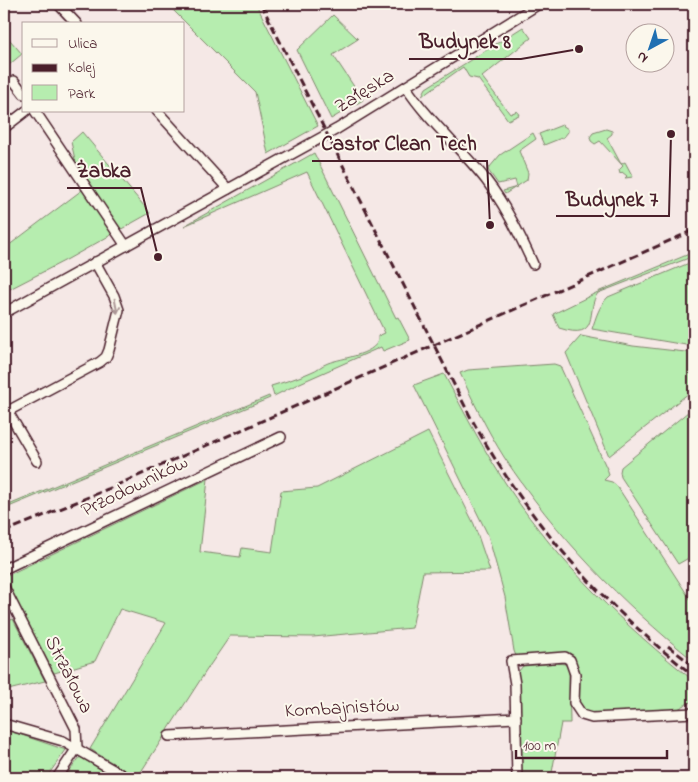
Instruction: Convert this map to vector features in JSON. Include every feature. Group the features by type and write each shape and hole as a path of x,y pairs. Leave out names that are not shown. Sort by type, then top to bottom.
{"street":[{"path":"58,4 75,22"},
{"name":"Załęska","path":"4,313 337,129 539,4"},
{"path":"14,81 22,91"},
{"path":"406,87 428,116 487,181 518,230 533,264"},
{"path":"4,128 25,112"},
{"path":"37,112 126,246"},
{"path":"158,112 228,189"},
{"path":"37,461 6,408 100,362 106,357 117,323 118,306 96,262"},
{"name":"Przodowników","path":"4,569 281,437"},
{"name":"Strzałowa","path":"4,587 76,729 77,748"},
{"path":"517,778 515,684 511,661 565,657 570,660 575,674 574,703 582,715 592,718 694,713"},
{"name":"Kombajnistów","path":"169,736 516,718"},
{"path":"4,724 63,741 127,778"},
{"path":"57,778 77,748"}],"green space":[{"path":"167,4 256,4 318,126 268,154 255,92"},
{"path":"333,15 358,39 333,55 363,100 331,119 297,50"},
{"path":"523,27 531,38 482,77 510,114 517,111 519,115 508,120 478,79 469,77 463,67 422,96 426,88"},
{"path":"4,33 22,54 4,69"},
{"path":"562,125 568,129 564,137 544,145 539,134"},
{"path":"606,129 612,131 612,134 607,138 621,164 600,141 595,144 591,141 590,137 593,133"},
{"path":"82,132 150,213 4,292 4,249 82,190 71,142"},
{"path":"533,133 536,139 519,151 528,173 527,180 517,186 515,180 498,184 488,170 500,155"},
{"path":"314,153 396,318 398,317 410,340 383,351 381,347 274,396 271,386 306,374 328,363 367,351 377,342 378,336 385,333 307,172 184,226"},
{"path":"625,162 633,177 625,178 627,176 622,172 620,174 619,170 623,166 621,164"},
{"path":"515,188 505,194 503,191"},
{"path":"694,252 694,256 598,293 594,300 590,322 581,331 559,328 553,314 600,291"},
{"path":"694,261 694,343 686,345 592,329 600,308 608,297"},
{"path":"581,336 633,346 694,353 694,389 609,456 566,353"},
{"path":"554,364 560,366 608,471 609,475 604,480 612,482 617,486 694,605 694,661 667,639 616,591 545,514 504,457 480,415 460,373 468,370"},
{"path":"444,374 492,462 529,517 550,544 595,593 643,638 694,681 694,702 692,701 678,709 592,715 585,712 578,705 570,655 562,653 516,656 505,597 488,535 414,385"},
{"path":"269,396 270,398 4,509 4,507"},
{"path":"694,407 694,555 678,564 621,477 620,472 621,467"},
{"path":"428,432 474,524 490,571 423,572 412,628 313,637 230,636 137,778 90,749 166,623 120,609 95,661 51,674 4,577 208,479 200,552 240,557 242,548 272,552 281,491 317,488"},
{"path":"13,619 45,681 4,691 4,623"},
{"path":"565,664 569,669 570,723 561,723 551,778 520,778 518,672 523,666"},
{"path":"4,729 66,750 46,778 4,778"},
{"path":"80,757 115,778 64,778"}],"railway":[{"path":"261,4 471,418 494,457 518,493 569,559 627,619 694,676"},
{"path":"4,532 108,489 694,230"},
{"path":"668,646 694,666"}],"place":[{"name":"Budynek 8","path":"579,49"},
{"name":"Budynek 7","path":"671,134"},
{"name":"Castor Clean Tech","path":"490,225"},
{"name":"Żabka","path":"158,257"}]}
